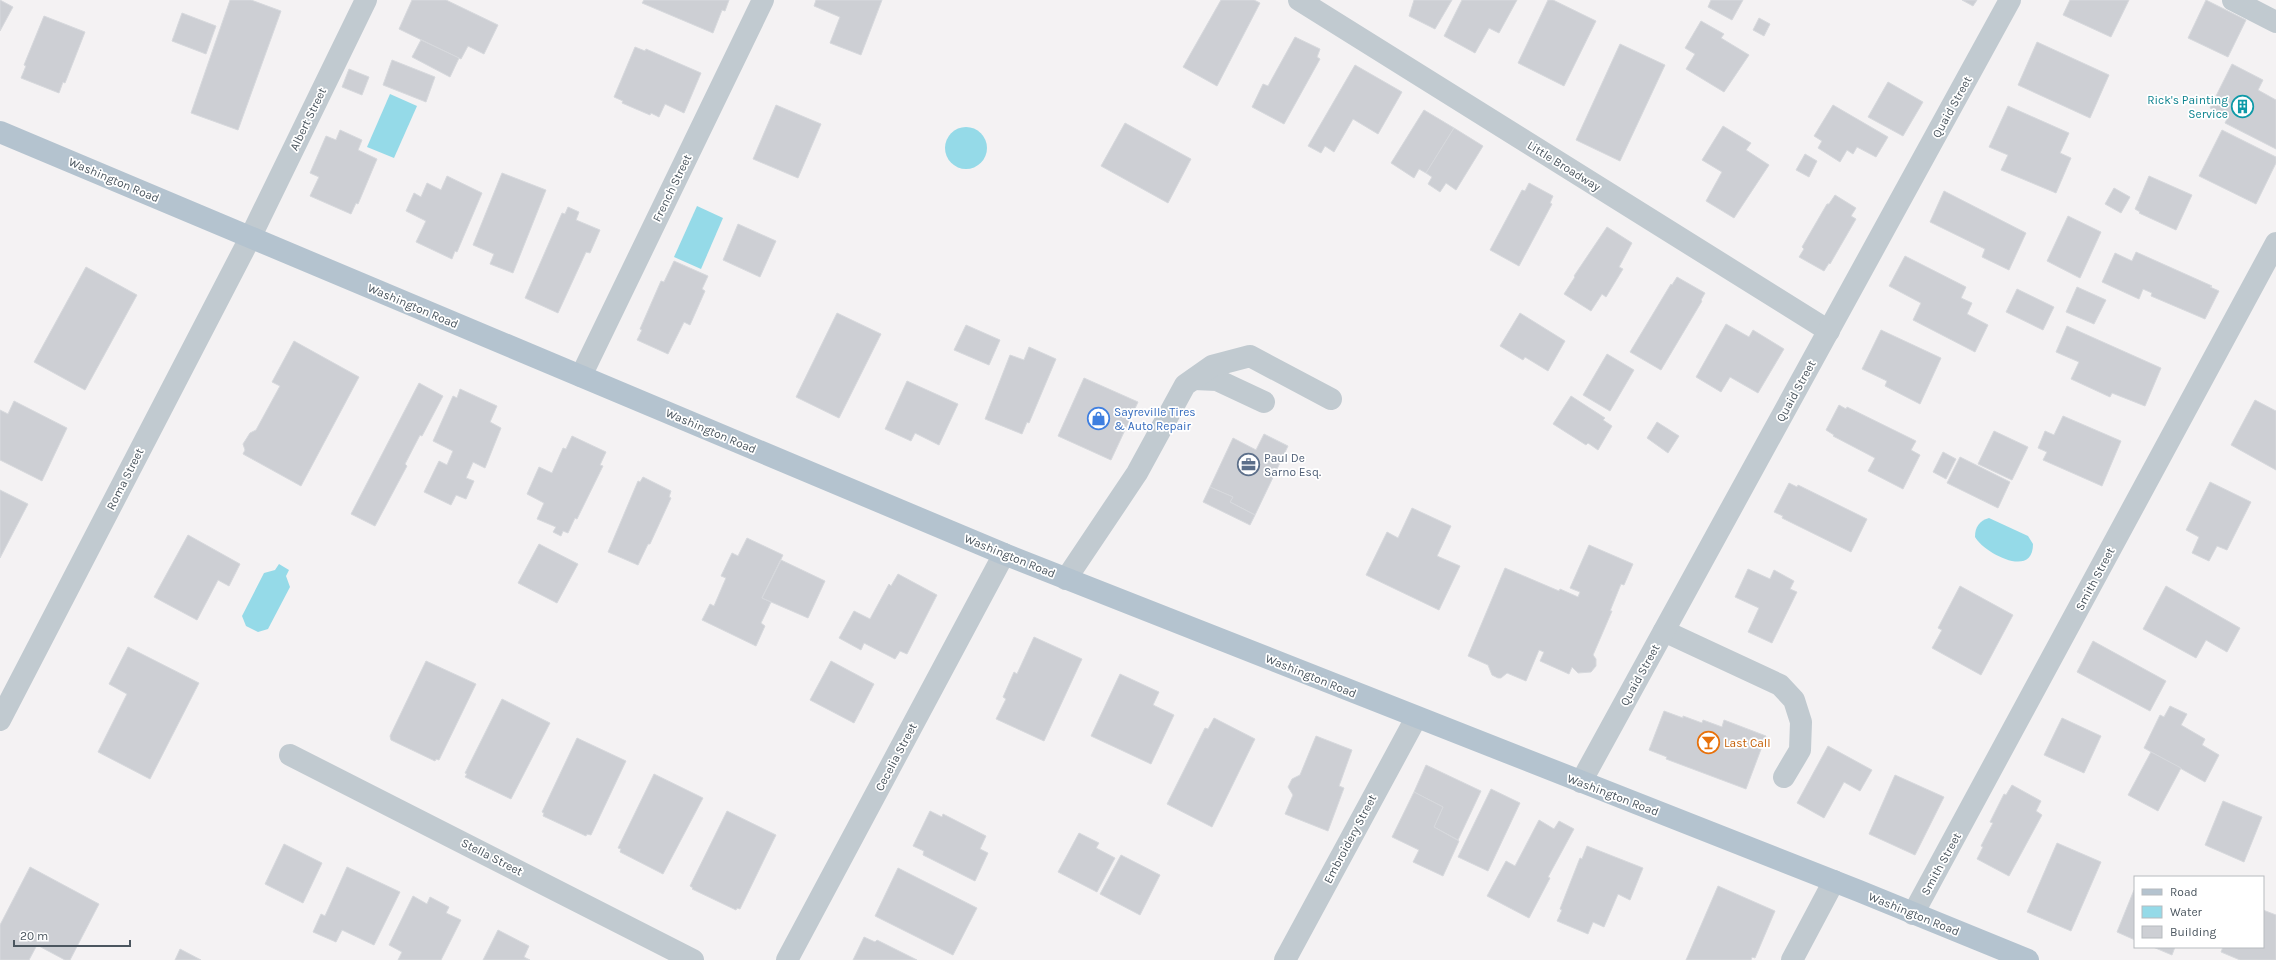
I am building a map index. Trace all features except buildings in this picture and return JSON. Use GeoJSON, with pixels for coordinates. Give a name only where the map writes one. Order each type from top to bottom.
{"type":"FeatureCollection","features":[{"type":"Feature","properties":{"kind":"main road","name":"Washington Road"},"geometry":{"type":"LineString","coordinates":[[0,132],[1004,554],[1416,718],[1834,881],[2028,960]]}},
{"type":"Feature","properties":{"kind":"street","name":"Albert Street"},"geometry":{"type":"LineString","coordinates":[[250,238],[366,0]]}},
{"type":"Feature","properties":{"kind":"street","name":"French Street"},"geometry":{"type":"LineString","coordinates":[[581,376],[762,0]]}},
{"type":"Feature","properties":{"kind":"street","name":"Little Broadway"},"geometry":{"type":"LineString","coordinates":[[1299,0],[1829,332]]}},
{"type":"Feature","properties":{"kind":"street","name":"Quaid Street"},"geometry":{"type":"LineString","coordinates":[[1581,782],[2010,0]]}},
{"type":"Feature","properties":{"kind":"street"},"geometry":{"type":"LineString","coordinates":[[2233,0],[2276,22]]}},
{"type":"Feature","properties":{"kind":"street","name":"Roma Street"},"geometry":{"type":"LineString","coordinates":[[0,720],[250,238]]}},
{"type":"Feature","properties":{"kind":"street","name":"Smith Street"},"geometry":{"type":"LineString","coordinates":[[1913,914],[2276,243]]}},
{"type":"Feature","properties":{"kind":"street"},"geometry":{"type":"LineString","coordinates":[[1066,579],[1137,473],[1185,385],[1212,366],[1250,356],[1331,399]]}},
{"type":"Feature","properties":{"kind":"street"},"geometry":{"type":"LineString","coordinates":[[1194,379],[1216,380],[1264,402]]}},
{"type":"Feature","properties":{"kind":"street","name":"Cecelia Street"},"geometry":{"type":"LineString","coordinates":[[788,960],[1004,554]]}},
{"type":"Feature","properties":{"kind":"street"},"geometry":{"type":"LineString","coordinates":[[1664,631],[1780,685],[1794,700],[1802,722],[1800,750],[1784,777]]}},
{"type":"Feature","properties":{"kind":"street","name":"Embroidery Street"},"geometry":{"type":"LineString","coordinates":[[1284,960],[1416,718]]}},
{"type":"Feature","properties":{"kind":"street","name":"Stella Street"},"geometry":{"type":"LineString","coordinates":[[290,755],[693,960]]}},
{"type":"Feature","properties":{"kind":"street"},"geometry":{"type":"LineString","coordinates":[[1792,960],[1834,881]]}},
{"type":"Feature","properties":{"kind":"water"},"geometry":{"type":"Polygon","coordinates":[[[390,94],[417,106],[394,158],[367,147],[390,94]]]}},
{"type":"Feature","properties":{"kind":"water"},"geometry":{"type":"Polygon","coordinates":[[[962,127],[970,127],[978,130],[984,136],[987,148],[984,160],[978,166],[970,169],[962,169],[954,166],[948,160],[945,152],[945,144],[948,136],[954,130],[962,127]]]}},
{"type":"Feature","properties":{"kind":"water"},"geometry":{"type":"Polygon","coordinates":[[[697,206],[723,218],[701,269],[674,257],[697,206]]]}},
{"type":"Feature","properties":{"kind":"water"},"geometry":{"type":"Polygon","coordinates":[[[1989,518],[2028,536],[2033,544],[2031,555],[2025,560],[2017,562],[2007,560],[1987,549],[1980,543],[1975,537],[1977,527],[1980,523],[1989,518]]]}},
{"type":"Feature","properties":{"kind":"water"},"geometry":{"type":"Polygon","coordinates":[[[279,564],[289,570],[286,576],[290,587],[268,629],[258,632],[246,626],[242,616],[264,573],[275,570],[279,564]]]}},
{"type":"Feature","properties":{"kind":"place","name":"Rick's Painting Service"},"geometry":{"type":"Point","coordinates":[2243,107]}},
{"type":"Feature","properties":{"kind":"place","name":"Sayreville Tires & Auto Repair"},"geometry":{"type":"Point","coordinates":[1098,419]}},
{"type":"Feature","properties":{"kind":"place","name":"Paul De Sarno Esq."},"geometry":{"type":"Point","coordinates":[1249,465]}},
{"type":"Feature","properties":{"kind":"place","name":"Last Call"},"geometry":{"type":"Point","coordinates":[1708,743]}}]}
